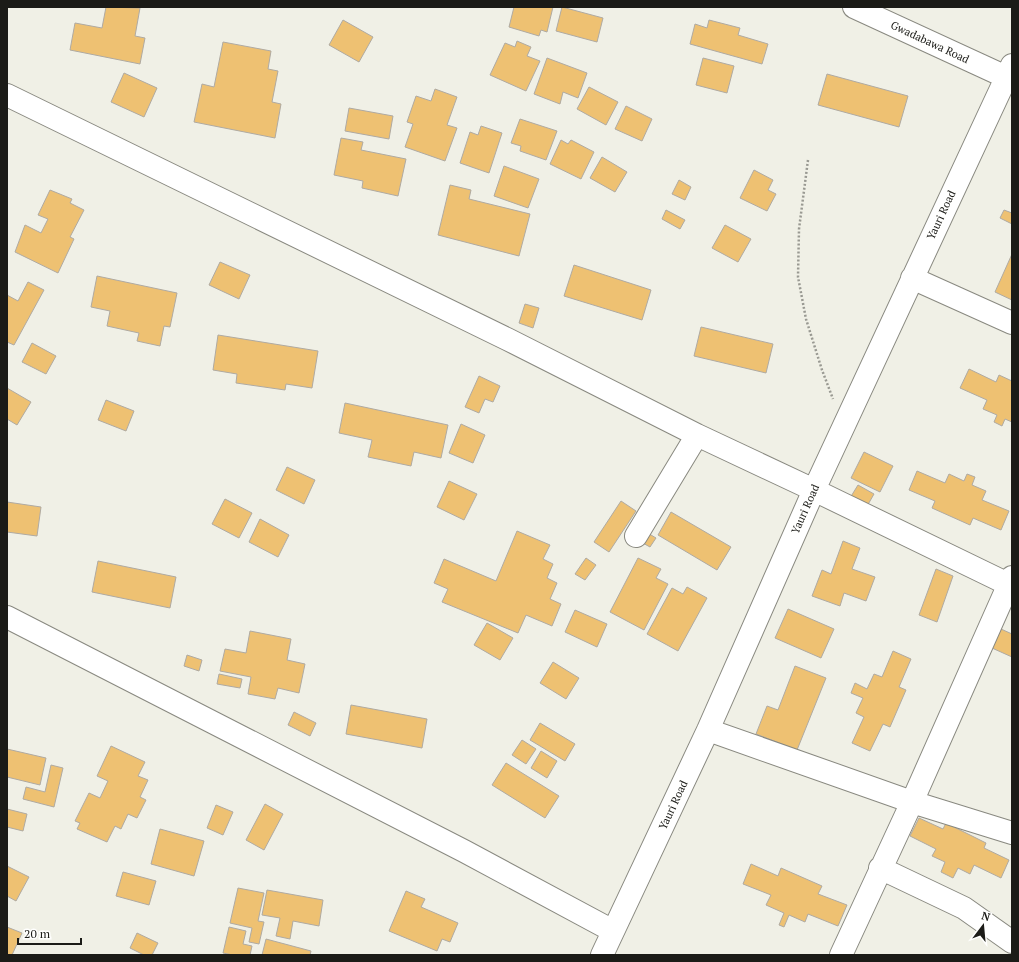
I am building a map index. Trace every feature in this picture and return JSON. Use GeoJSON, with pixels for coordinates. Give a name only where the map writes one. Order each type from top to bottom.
{"type":"FeatureCollection","features":[{"type":"Feature","properties":{"kind":"street","name":"Gwadabawa Road"},"geometry":{"type":"LineString","coordinates":[[854,7],[1009,71]]}},
{"type":"Feature","properties":{"kind":"street","name":"Yauri Road"},"geometry":{"type":"LineString","coordinates":[[602,955],[708,730],[814,490],[1009,71]]}},
{"type":"Feature","properties":{"kind":"street"},"geometry":{"type":"LineString","coordinates":[[7,95],[507,339],[697,435],[1011,583],[912,802],[880,868],[842,955]]}},
{"type":"Feature","properties":{"kind":"street"},"geometry":{"type":"LineString","coordinates":[[912,278],[1012,323]]}},
{"type":"Feature","properties":{"kind":"street"},"geometry":{"type":"LineString","coordinates":[[636,536],[697,435]]}},
{"type":"Feature","properties":{"kind":"street"},"geometry":{"type":"LineString","coordinates":[[7,617],[464,851],[613,931]]}},
{"type":"Feature","properties":{"kind":"street"},"geometry":{"type":"LineString","coordinates":[[708,730],[912,802],[1012,834]]}},
{"type":"Feature","properties":{"kind":"street"},"geometry":{"type":"LineString","coordinates":[[880,868],[964,908],[1012,942]]}},
{"type":"Feature","properties":{"kind":"path"},"geometry":{"type":"LineString","coordinates":[[808,160],[799,229],[798,277],[810,334],[822,370],[844,425]]}},
{"type":"Feature","properties":{"kind":"building"},"geometry":{"type":"Polygon","coordinates":[[[106,7],[140,8],[135,36],[145,38],[140,64],[70,50],[75,23],[102,28],[106,7]]]}},
{"type":"Feature","properties":{"kind":"building"},"geometry":{"type":"Polygon","coordinates":[[[514,7],[553,7],[547,32],[541,30],[539,36],[509,27],[514,7]]]}},
{"type":"Feature","properties":{"kind":"building"},"geometry":{"type":"Polygon","coordinates":[[[562,7],[603,18],[597,42],[556,31],[562,7]]]}},
{"type":"Feature","properties":{"kind":"building"},"geometry":{"type":"Polygon","coordinates":[[[343,20],[373,37],[359,62],[329,45],[343,20]]]}},
{"type":"Feature","properties":{"kind":"building"},"geometry":{"type":"Polygon","coordinates":[[[709,20],[740,28],[738,35],[768,44],[762,64],[690,44],[695,24],[707,28],[709,20]]]}},
{"type":"Feature","properties":{"kind":"building"},"geometry":{"type":"Polygon","coordinates":[[[517,41],[531,47],[527,56],[540,61],[526,91],[490,75],[505,43],[515,47],[517,41]]]}},
{"type":"Feature","properties":{"kind":"building"},"geometry":{"type":"Polygon","coordinates":[[[223,42],[271,51],[268,69],[278,71],[272,102],[281,104],[275,138],[194,122],[202,84],[214,87],[223,42]]]}},
{"type":"Feature","properties":{"kind":"building"},"geometry":{"type":"Polygon","coordinates":[[[547,58],[587,73],[578,98],[563,92],[560,104],[534,94],[547,58]]]}},
{"type":"Feature","properties":{"kind":"building"},"geometry":{"type":"Polygon","coordinates":[[[703,58],[734,66],[727,93],[696,85],[703,58]]]}},
{"type":"Feature","properties":{"kind":"building"},"geometry":{"type":"Polygon","coordinates":[[[124,73],[157,88],[144,117],[111,102],[124,73]]]}},
{"type":"Feature","properties":{"kind":"building"},"geometry":{"type":"Polygon","coordinates":[[[827,74],[908,96],[899,127],[818,105],[827,74]]]}},
{"type":"Feature","properties":{"kind":"building"},"geometry":{"type":"Polygon","coordinates":[[[589,87],[618,102],[606,125],[577,109],[589,87]]]}},
{"type":"Feature","properties":{"kind":"building"},"geometry":{"type":"Polygon","coordinates":[[[435,89],[457,97],[447,125],[457,128],[445,161],[405,147],[413,124],[407,122],[416,96],[431,101],[435,89]]]}},
{"type":"Feature","properties":{"kind":"building"},"geometry":{"type":"Polygon","coordinates":[[[626,106],[652,119],[642,141],[615,129],[626,106]]]}},
{"type":"Feature","properties":{"kind":"building"},"geometry":{"type":"Polygon","coordinates":[[[349,108],[393,116],[389,139],[345,131],[349,108]]]}},
{"type":"Feature","properties":{"kind":"building"},"geometry":{"type":"Polygon","coordinates":[[[520,119],[557,131],[546,160],[520,151],[521,146],[511,143],[520,119]]]}},
{"type":"Feature","properties":{"kind":"building"},"geometry":{"type":"Polygon","coordinates":[[[481,126],[502,133],[489,173],[460,163],[470,132],[478,135],[481,126]]]}},
{"type":"Feature","properties":{"kind":"building"},"geometry":{"type":"Polygon","coordinates":[[[341,138],[363,142],[361,150],[406,159],[398,196],[362,188],[363,181],[334,175],[341,138]]]}},
{"type":"Feature","properties":{"kind":"building"},"geometry":{"type":"Polygon","coordinates":[[[561,140],[568,144],[571,140],[594,152],[581,179],[550,164],[561,140]]]}},
{"type":"Feature","properties":{"kind":"building"},"geometry":{"type":"Polygon","coordinates":[[[602,157],[627,172],[615,192],[590,178],[602,157]]]}},
{"type":"Feature","properties":{"kind":"building"},"geometry":{"type":"Polygon","coordinates":[[[504,166],[539,179],[528,208],[494,196],[504,166]]]}},
{"type":"Feature","properties":{"kind":"building"},"geometry":{"type":"Polygon","coordinates":[[[754,170],[773,180],[768,190],[776,194],[767,211],[740,198],[754,170]]]}},
{"type":"Feature","properties":{"kind":"building"},"geometry":{"type":"Polygon","coordinates":[[[679,180],[691,187],[685,200],[672,194],[679,180]]]}},
{"type":"Feature","properties":{"kind":"building"},"geometry":{"type":"Polygon","coordinates":[[[450,185],[471,190],[469,199],[530,214],[519,256],[438,235],[450,185]]]}},
{"type":"Feature","properties":{"kind":"building"},"geometry":{"type":"Polygon","coordinates":[[[50,190],[72,199],[70,203],[84,210],[70,237],[74,239],[58,273],[15,252],[25,225],[41,233],[48,219],[38,215],[50,190]]]}},
{"type":"Feature","properties":{"kind":"building"},"geometry":{"type":"Polygon","coordinates":[[[666,210],[685,220],[680,229],[662,219],[666,210]]]}},
{"type":"Feature","properties":{"kind":"building"},"geometry":{"type":"Polygon","coordinates":[[[1004,210],[1012,213],[1012,224],[1000,218],[1004,210]]]}},
{"type":"Feature","properties":{"kind":"building"},"geometry":{"type":"Polygon","coordinates":[[[725,225],[751,239],[738,262],[712,248],[725,225]]]}},
{"type":"Feature","properties":{"kind":"building"},"geometry":{"type":"Polygon","coordinates":[[[1012,254],[1012,300],[995,292],[1012,254]]]}},
{"type":"Feature","properties":{"kind":"building"},"geometry":{"type":"Polygon","coordinates":[[[220,262],[250,275],[239,299],[209,285],[220,262]]]}},
{"type":"Feature","properties":{"kind":"building"},"geometry":{"type":"Polygon","coordinates":[[[574,265],[651,290],[642,320],[564,296],[574,265]]]}},
{"type":"Feature","properties":{"kind":"building"},"geometry":{"type":"Polygon","coordinates":[[[97,276],[177,293],[170,327],[164,326],[160,346],[137,341],[139,333],[107,326],[110,311],[91,307],[97,276]]]}},
{"type":"Feature","properties":{"kind":"building"},"geometry":{"type":"Polygon","coordinates":[[[28,282],[44,290],[14,345],[7,342],[7,295],[18,301],[28,282]]]}},
{"type":"Feature","properties":{"kind":"building"},"geometry":{"type":"Polygon","coordinates":[[[525,304],[539,308],[533,328],[519,323],[525,304]]]}},
{"type":"Feature","properties":{"kind":"building"},"geometry":{"type":"Polygon","coordinates":[[[701,327],[773,344],[766,373],[694,356],[701,327]]]}},
{"type":"Feature","properties":{"kind":"building"},"geometry":{"type":"Polygon","coordinates":[[[218,335],[318,351],[312,388],[286,384],[285,390],[236,383],[237,374],[213,370],[218,335]]]}},
{"type":"Feature","properties":{"kind":"building"},"geometry":{"type":"Polygon","coordinates":[[[32,343],[56,356],[46,374],[22,362],[32,343]]]}},
{"type":"Feature","properties":{"kind":"building"},"geometry":{"type":"Polygon","coordinates":[[[969,369],[996,382],[999,375],[1012,381],[1012,422],[1005,419],[1002,426],[994,422],[997,415],[983,409],[987,400],[960,388],[969,369]]]}},
{"type":"Feature","properties":{"kind":"building"},"geometry":{"type":"Polygon","coordinates":[[[479,376],[500,386],[493,402],[485,399],[479,413],[465,407],[479,376]]]}},
{"type":"Feature","properties":{"kind":"building"},"geometry":{"type":"Polygon","coordinates":[[[7,388],[31,402],[17,425],[7,419],[7,388]]]}},
{"type":"Feature","properties":{"kind":"building"},"geometry":{"type":"Polygon","coordinates":[[[106,400],[134,411],[126,431],[98,420],[106,400]]]}},
{"type":"Feature","properties":{"kind":"building"},"geometry":{"type":"Polygon","coordinates":[[[345,403],[448,425],[441,458],[414,452],[411,466],[368,457],[372,440],[339,433],[345,403]]]}},
{"type":"Feature","properties":{"kind":"building"},"geometry":{"type":"Polygon","coordinates":[[[461,424],[485,435],[473,463],[449,453],[461,424]]]}},
{"type":"Feature","properties":{"kind":"building"},"geometry":{"type":"Polygon","coordinates":[[[864,452],[893,466],[880,492],[851,478],[864,452]]]}},
{"type":"Feature","properties":{"kind":"building"},"geometry":{"type":"Polygon","coordinates":[[[287,467],[315,480],[304,504],[276,490],[287,467]]]}},
{"type":"Feature","properties":{"kind":"building"},"geometry":{"type":"Polygon","coordinates":[[[917,471],[945,483],[949,474],[964,481],[967,474],[975,477],[972,485],[986,491],[982,500],[1009,511],[1001,530],[973,518],[970,525],[932,508],[935,501],[909,490],[917,471]]]}},
{"type":"Feature","properties":{"kind":"building"},"geometry":{"type":"Polygon","coordinates":[[[449,481],[477,494],[464,520],[437,507],[449,481]]]}},
{"type":"Feature","properties":{"kind":"building"},"geometry":{"type":"Polygon","coordinates":[[[858,485],[874,494],[866,508],[850,498],[858,485]]]}},
{"type":"Feature","properties":{"kind":"building"},"geometry":{"type":"Polygon","coordinates":[[[225,499],[252,513],[239,538],[212,524],[225,499]]]}},
{"type":"Feature","properties":{"kind":"building"},"geometry":{"type":"Polygon","coordinates":[[[621,501],[636,511],[609,552],[594,542],[621,501]]]}},
{"type":"Feature","properties":{"kind":"building"},"geometry":{"type":"Polygon","coordinates":[[[7,502],[41,507],[37,536],[7,532],[7,502]]]}},
{"type":"Feature","properties":{"kind":"building"},"geometry":{"type":"Polygon","coordinates":[[[671,512],[731,547],[717,570],[658,535],[671,512]]]}},
{"type":"Feature","properties":{"kind":"building"},"geometry":{"type":"Polygon","coordinates":[[[260,519],[289,535],[278,557],[249,542],[260,519]]]}},
{"type":"Feature","properties":{"kind":"building"},"geometry":{"type":"Polygon","coordinates":[[[517,531],[550,545],[543,559],[553,564],[547,578],[557,583],[550,599],[561,604],[552,626],[526,615],[518,633],[442,602],[448,589],[434,583],[444,559],[496,581],[517,531]]]}},
{"type":"Feature","properties":{"kind":"building"},"geometry":{"type":"Polygon","coordinates":[[[646,532],[656,538],[650,547],[641,542],[646,532]]]}},
{"type":"Feature","properties":{"kind":"building"},"geometry":{"type":"Polygon","coordinates":[[[843,541],[860,548],[852,569],[875,577],[866,601],[844,593],[840,606],[812,596],[822,570],[831,574],[843,541]]]}},
{"type":"Feature","properties":{"kind":"building"},"geometry":{"type":"Polygon","coordinates":[[[586,558],[596,565],[585,580],[575,574],[586,558]]]}},
{"type":"Feature","properties":{"kind":"building"},"geometry":{"type":"Polygon","coordinates":[[[638,558],[661,569],[656,578],[668,584],[644,630],[610,612],[638,558]]]}},
{"type":"Feature","properties":{"kind":"building"},"geometry":{"type":"Polygon","coordinates":[[[98,561],[176,577],[170,608],[92,592],[98,561]]]}},
{"type":"Feature","properties":{"kind":"building"},"geometry":{"type":"Polygon","coordinates":[[[936,569],[953,576],[937,622],[919,615],[936,569]]]}},
{"type":"Feature","properties":{"kind":"building"},"geometry":{"type":"Polygon","coordinates":[[[687,587],[707,598],[678,651],[647,634],[672,588],[683,594],[687,587]]]}},
{"type":"Feature","properties":{"kind":"building"},"geometry":{"type":"Polygon","coordinates":[[[788,609],[834,629],[821,658],[775,638],[788,609]]]}},
{"type":"Feature","properties":{"kind":"building"},"geometry":{"type":"Polygon","coordinates":[[[575,610],[607,624],[597,647],[565,632],[575,610]]]}},
{"type":"Feature","properties":{"kind":"building"},"geometry":{"type":"Polygon","coordinates":[[[487,623],[513,638],[500,660],[474,645],[487,623]]]}},
{"type":"Feature","properties":{"kind":"building"},"geometry":{"type":"Polygon","coordinates":[[[1001,629],[1012,634],[1012,657],[992,648],[1001,629]]]}},
{"type":"Feature","properties":{"kind":"building"},"geometry":{"type":"Polygon","coordinates":[[[250,631],[291,639],[287,660],[305,664],[299,693],[278,688],[275,699],[248,694],[251,677],[220,671],[225,649],[246,653],[250,631]]]}},
{"type":"Feature","properties":{"kind":"building"},"geometry":{"type":"Polygon","coordinates":[[[893,651],[911,659],[899,687],[906,690],[890,727],[883,724],[870,751],[852,743],[864,717],[856,713],[863,698],[851,693],[855,683],[867,689],[874,674],[882,677],[893,651]]]}},
{"type":"Feature","properties":{"kind":"building"},"geometry":{"type":"Polygon","coordinates":[[[187,655],[202,660],[199,671],[184,666],[187,655]]]}},
{"type":"Feature","properties":{"kind":"building"},"geometry":{"type":"Polygon","coordinates":[[[553,662],[579,678],[566,699],[540,683],[553,662]]]}},
{"type":"Feature","properties":{"kind":"building"},"geometry":{"type":"Polygon","coordinates":[[[795,666],[826,678],[797,750],[756,734],[767,706],[778,710],[795,666]]]}},
{"type":"Feature","properties":{"kind":"building"},"geometry":{"type":"Polygon","coordinates":[[[219,674],[242,679],[240,688],[217,684],[219,674]]]}},
{"type":"Feature","properties":{"kind":"building"},"geometry":{"type":"Polygon","coordinates":[[[351,705],[427,719],[422,748],[346,734],[351,705]]]}},
{"type":"Feature","properties":{"kind":"building"},"geometry":{"type":"Polygon","coordinates":[[[294,712],[316,723],[310,736],[288,725],[294,712]]]}},
{"type":"Feature","properties":{"kind":"building"},"geometry":{"type":"Polygon","coordinates":[[[540,723],[575,744],[565,761],[530,740],[540,723]]]}},
{"type":"Feature","properties":{"kind":"building"},"geometry":{"type":"Polygon","coordinates":[[[522,740],[536,749],[526,764],[512,755],[522,740]]]}},
{"type":"Feature","properties":{"kind":"building"},"geometry":{"type":"Polygon","coordinates":[[[111,746],[145,762],[138,776],[148,780],[140,797],[146,800],[137,818],[128,814],[121,829],[115,826],[107,842],[77,829],[80,823],[75,821],[89,793],[100,798],[108,781],[97,776],[111,746]]]}},
{"type":"Feature","properties":{"kind":"building"},"geometry":{"type":"Polygon","coordinates":[[[7,749],[46,758],[40,785],[7,777],[7,749]]]}},
{"type":"Feature","properties":{"kind":"building"},"geometry":{"type":"Polygon","coordinates":[[[541,751],[557,761],[547,778],[531,768],[541,751]]]}},
{"type":"Feature","properties":{"kind":"building"},"geometry":{"type":"Polygon","coordinates":[[[506,763],[559,796],[545,818],[492,785],[506,763]]]}},
{"type":"Feature","properties":{"kind":"building"},"geometry":{"type":"Polygon","coordinates":[[[51,765],[63,768],[54,807],[23,799],[26,787],[45,792],[51,765]]]}},
{"type":"Feature","properties":{"kind":"building"},"geometry":{"type":"Polygon","coordinates":[[[265,804],[283,814],[264,850],[246,840],[265,804]]]}},
{"type":"Feature","properties":{"kind":"building"},"geometry":{"type":"Polygon","coordinates":[[[216,805],[233,812],[223,835],[207,828],[216,805]]]}},
{"type":"Feature","properties":{"kind":"building"},"geometry":{"type":"Polygon","coordinates":[[[7,809],[27,814],[23,831],[7,827],[7,809]]]}},
{"type":"Feature","properties":{"kind":"building"},"geometry":{"type":"Polygon","coordinates":[[[919,818],[943,829],[946,823],[986,843],[984,848],[1009,860],[1001,878],[974,865],[970,874],[958,868],[953,878],[941,872],[945,862],[932,856],[936,849],[910,836],[919,818]]]}},
{"type":"Feature","properties":{"kind":"building"},"geometry":{"type":"Polygon","coordinates":[[[160,829],[204,841],[194,876],[151,864],[160,829]]]}},
{"type":"Feature","properties":{"kind":"building"},"geometry":{"type":"Polygon","coordinates":[[[751,864],[778,876],[781,868],[822,886],[818,894],[847,905],[838,926],[808,914],[805,922],[789,915],[784,927],[779,925],[784,913],[766,905],[771,895],[743,884],[751,864]]]}},
{"type":"Feature","properties":{"kind":"building"},"geometry":{"type":"Polygon","coordinates":[[[7,866],[29,877],[16,901],[7,896],[7,866]]]}},
{"type":"Feature","properties":{"kind":"building"},"geometry":{"type":"Polygon","coordinates":[[[123,872],[156,881],[149,905],[116,896],[123,872]]]}},
{"type":"Feature","properties":{"kind":"building"},"geometry":{"type":"Polygon","coordinates":[[[238,888],[264,893],[258,921],[264,922],[259,944],[249,942],[252,928],[230,923],[238,888]]]}},
{"type":"Feature","properties":{"kind":"building"},"geometry":{"type":"Polygon","coordinates":[[[267,890],[323,900],[319,926],[293,921],[290,939],[276,936],[280,918],[262,915],[267,890]]]}},
{"type":"Feature","properties":{"kind":"building"},"geometry":{"type":"Polygon","coordinates":[[[406,891],[425,899],[421,907],[458,923],[450,942],[442,939],[437,951],[389,931],[406,891]]]}},
{"type":"Feature","properties":{"kind":"building"},"geometry":{"type":"Polygon","coordinates":[[[7,927],[22,933],[12,955],[7,955],[7,927]]]}},
{"type":"Feature","properties":{"kind":"building"},"geometry":{"type":"Polygon","coordinates":[[[229,927],[246,931],[243,944],[252,946],[250,955],[233,955],[223,953],[229,927]]]}},
{"type":"Feature","properties":{"kind":"building"},"geometry":{"type":"Polygon","coordinates":[[[137,933],[158,943],[152,955],[144,955],[130,948],[137,933]]]}},
{"type":"Feature","properties":{"kind":"building"},"geometry":{"type":"Polygon","coordinates":[[[266,939],[311,951],[310,955],[262,955],[266,939]]]}}]}
